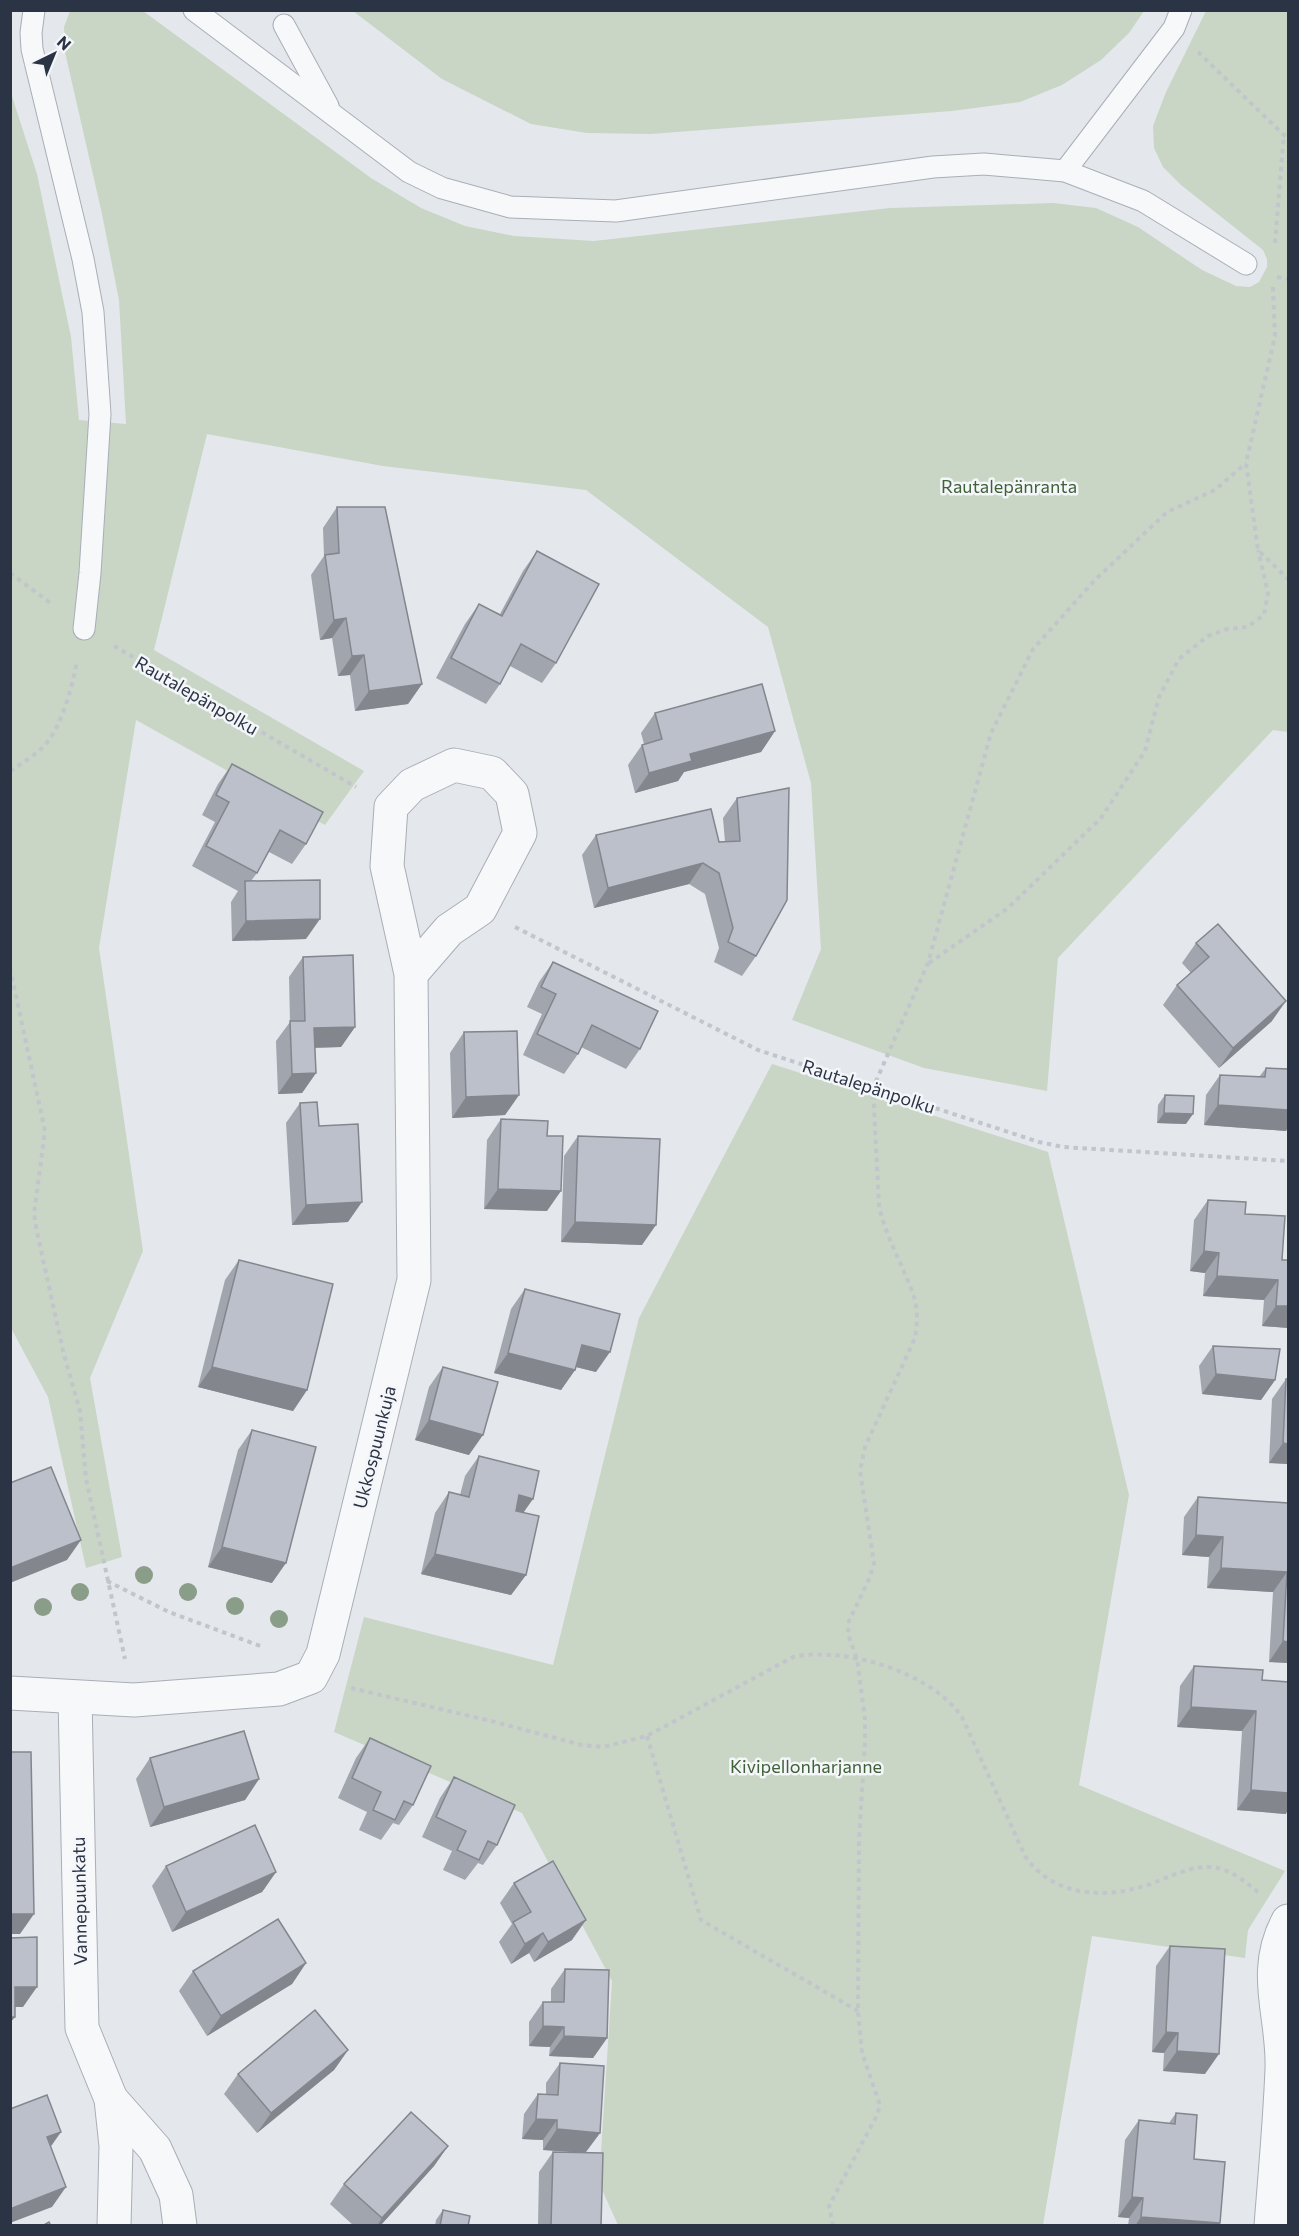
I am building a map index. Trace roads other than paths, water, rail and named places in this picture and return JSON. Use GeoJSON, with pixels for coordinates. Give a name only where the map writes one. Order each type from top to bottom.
{"type":"FeatureCollection","features":[{"type":"Feature","properties":{"kind":"street","name":"Ukkospuunkuja"},"geometry":{"type":"LineString","coordinates":[[75,1698],[134,1700],[279,1689],[310,1677],[323,1654],[414,1280],[411,974],[387,866],[391,807],[412,785],[453,765],[492,773],[512,794],[520,833],[480,909],[449,930],[411,974]]}},
{"type":"Feature","properties":{"kind":"street"},"geometry":{"type":"LineString","coordinates":[[10,1693],[75,1698]]}},
{"type":"Feature","properties":{"kind":"street","name":"Vannepuunkatu"},"geometry":{"type":"LineString","coordinates":[[75,1698],[82,2028],[111,2099],[116,2145],[114,2226]]}},
{"type":"Feature","properties":{"kind":"street"},"geometry":{"type":"LineString","coordinates":[[1271,2226],[1285,2060],[1274,1978],[1279,1939],[1288,1921]]}},
{"type":"Feature","properties":{"kind":"street","name":"Vannepuunkatu"},"geometry":{"type":"LineString","coordinates":[[111,2099],[155,2149],[176,2195],[180,2226]]}},
{"type":"Feature","properties":{"kind":"lane"},"geometry":{"type":"LineString","coordinates":[[34,10],[31,33],[32,49],[83,259],[93,312],[100,414],[90,573],[84,629]]}},
{"type":"Feature","properties":{"kind":"lane"},"geometry":{"type":"LineString","coordinates":[[194,10],[409,172],[442,188],[510,207],[616,211],[933,166],[984,164],[1065,171],[1143,201],[1246,264]]}},
{"type":"Feature","properties":{"kind":"lane"},"geometry":{"type":"LineString","coordinates":[[1065,171],[1178,19]]}},
{"type":"Feature","properties":{"kind":"lane"},"geometry":{"type":"LineString","coordinates":[[284,25],[332,114]]}},
{"type":"Feature","properties":{"kind":"park label","name":"Rautalepänranta"},"geometry":{"type":"Point","coordinates":[1009,486]}},
{"type":"Feature","properties":{"kind":"park label","name":"Kivipellonharjanne"},"geometry":{"type":"Point","coordinates":[806,1766]}}]}
